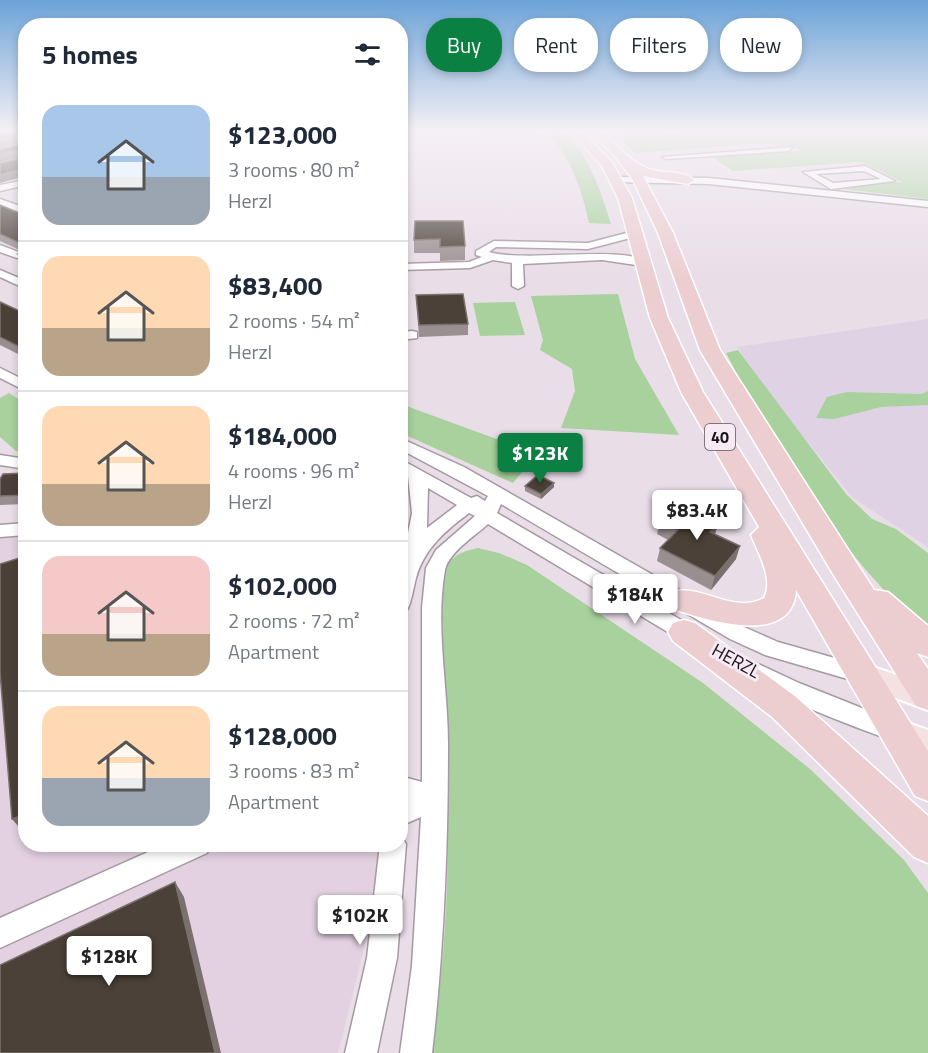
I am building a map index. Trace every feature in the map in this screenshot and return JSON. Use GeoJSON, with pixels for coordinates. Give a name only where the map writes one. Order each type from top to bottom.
{"type":"FeatureCollection","features":[{"type":"Feature","properties":{"kind":"highway","name":"40"},"geometry":{"type":"LineString","coordinates":[[625,181],[634,234],[659,318],[671,350],[692,392],[865,675],[912,737],[928,784]]}},
{"type":"Feature","properties":{"kind":"highway","name":"40"},"geometry":{"type":"LineString","coordinates":[[637,181],[646,187],[710,350],[843,567],[928,697]]}},
{"type":"Feature","properties":{"kind":"highway"},"geometry":{"type":"LineString","coordinates":[[646,187],[667,181]]}},
{"type":"Feature","properties":{"kind":"highway"},"geometry":{"type":"LineString","coordinates":[[683,616],[713,612],[750,616],[766,611],[776,603],[780,592],[780,575],[742,472]]}},
{"type":"Feature","properties":{"kind":"highway"},"geometry":{"type":"LineString","coordinates":[[843,567],[897,620],[928,644]]}},
{"type":"Feature","properties":{"kind":"highway"},"geometry":{"type":"LineString","coordinates":[[683,616],[784,707],[928,843]]}},
{"type":"Feature","properties":{"kind":"main road","name":"HERZL"},"geometry":{"type":"LineString","coordinates":[[865,675],[928,697]]}},
{"type":"Feature","properties":{"kind":"street"},"geometry":{"type":"LineString","coordinates":[[637,181],[646,187]]}},
{"type":"Feature","properties":{"kind":"street"},"geometry":{"type":"LineString","coordinates":[[711,181],[928,204]]}},
{"type":"Feature","properties":{"kind":"street"},"geometry":{"type":"LineString","coordinates":[[793,181],[798,184],[831,186],[890,181]]}},
{"type":"Feature","properties":{"kind":"street"},"geometry":{"type":"LineString","coordinates":[[823,181],[831,186]]}},
{"type":"Feature","properties":{"kind":"street"},"geometry":{"type":"LineString","coordinates":[[0,188],[18,184]]}},
{"type":"Feature","properties":{"kind":"street"},"geometry":{"type":"LineString","coordinates":[[3,205],[18,210]]}},
{"type":"Feature","properties":{"kind":"street"},"geometry":{"type":"LineString","coordinates":[[634,234],[588,246],[494,244],[480,253],[517,261],[622,256],[643,263]]}},
{"type":"Feature","properties":{"kind":"street"},"geometry":{"type":"LineString","coordinates":[[565,246],[587,251],[594,256]]}},
{"type":"Feature","properties":{"kind":"street"},"geometry":{"type":"LineString","coordinates":[[0,248],[17,255]]}},
{"type":"Feature","properties":{"kind":"street"},"geometry":{"type":"LineString","coordinates":[[408,267],[470,265],[491,257]]}},
{"type":"Feature","properties":{"kind":"street"},"geometry":{"type":"LineString","coordinates":[[517,261],[518,286]]}},
{"type":"Feature","properties":{"kind":"street"},"geometry":{"type":"LineString","coordinates":[[0,262],[18,270]]}},
{"type":"Feature","properties":{"kind":"street"},"geometry":{"type":"LineString","coordinates":[[0,273],[18,282]]}},
{"type":"Feature","properties":{"kind":"street"},"geometry":{"type":"LineString","coordinates":[[0,372],[18,383]]}},
{"type":"Feature","properties":{"kind":"street"},"geometry":{"type":"LineString","coordinates":[[0,390],[18,386]]}},
{"type":"Feature","properties":{"kind":"street","name":"HERZL"},"geometry":{"type":"LineString","coordinates":[[408,447],[458,471],[484,505],[513,530],[683,616],[737,633],[773,649],[865,675]]}},
{"type":"Feature","properties":{"kind":"street"},"geometry":{"type":"LineString","coordinates":[[0,460],[18,463]]}},
{"type":"Feature","properties":{"kind":"street"},"geometry":{"type":"LineString","coordinates":[[408,468],[422,490],[422,512],[408,569]]}},
{"type":"Feature","properties":{"kind":"street","name":"HERZL"},"geometry":{"type":"LineString","coordinates":[[408,468],[484,505],[683,616],[791,690],[912,737]]}},
{"type":"Feature","properties":{"kind":"street"},"geometry":{"type":"LineString","coordinates":[[416,1053],[427,966],[436,797],[432,608],[436,568],[442,555],[484,505]]}},
{"type":"Feature","properties":{"kind":"street"},"geometry":{"type":"LineString","coordinates":[[411,562],[430,534],[484,505]]}},
{"type":"Feature","properties":{"kind":"street"},"geometry":{"type":"LineString","coordinates":[[0,531],[18,530]]}},
{"type":"Feature","properties":{"kind":"street"},"geometry":{"type":"LineString","coordinates":[[442,555],[488,532],[513,530]]}},
{"type":"Feature","properties":{"kind":"street"},"geometry":{"type":"LineString","coordinates":[[408,790],[436,797]]}},
{"type":"Feature","properties":{"kind":"street"},"geometry":{"type":"LineString","coordinates":[[408,810],[436,797]]}},
{"type":"Feature","properties":{"kind":"street"},"geometry":{"type":"LineString","coordinates":[[0,933],[35,920],[181,852]]}},
{"type":"Feature","properties":{"kind":"street"},"geometry":{"type":"LineString","coordinates":[[361,1053],[382,958],[392,852]]}},
{"type":"Feature","properties":{"kind":"shaded area"},"geometry":{"type":"Polygon","coordinates":[[[928,319],[928,547],[853,498],[776,403],[737,347],[928,319]]]}},
{"type":"Feature","properties":{"kind":"shaded area"},"geometry":{"type":"Polygon","coordinates":[[[18,522],[18,852],[378,852],[369,928],[338,1053],[0,1053],[0,523],[18,522]]]}},
{"type":"Feature","properties":{"kind":"green space"},"geometry":{"type":"Polygon","coordinates":[[[577,181],[595,181],[611,224],[589,223],[577,181]]]}},
{"type":"Feature","properties":{"kind":"green space"},"geometry":{"type":"Polygon","coordinates":[[[900,181],[928,181],[928,199],[835,188],[902,182],[900,181]]]}},
{"type":"Feature","properties":{"kind":"green space"},"geometry":{"type":"Polygon","coordinates":[[[618,294],[635,359],[679,435],[561,428],[575,391],[572,369],[540,350],[543,340],[531,296],[618,294]]]}},
{"type":"Feature","properties":{"kind":"green space"},"geometry":{"type":"Polygon","coordinates":[[[515,302],[525,335],[480,336],[473,303],[515,302]]]}},
{"type":"Feature","properties":{"kind":"green space"},"geometry":{"type":"Polygon","coordinates":[[[738,350],[846,494],[872,519],[896,529],[928,553],[928,632],[896,603],[867,571],[814,502],[767,428],[726,353],[738,350]]]}},
{"type":"Feature","properties":{"kind":"green space"},"geometry":{"type":"Polygon","coordinates":[[[928,391],[928,405],[881,407],[834,419],[816,418],[827,397],[847,392],[922,394],[928,391]]]}},
{"type":"Feature","properties":{"kind":"green space"},"geometry":{"type":"Polygon","coordinates":[[[9,393],[18,399],[18,451],[0,437],[0,398],[9,393]]]}},
{"type":"Feature","properties":{"kind":"green space"},"geometry":{"type":"Polygon","coordinates":[[[408,407],[537,454],[513,483],[408,436],[408,407]]]}},
{"type":"Feature","properties":{"kind":"green space"},"geometry":{"type":"Polygon","coordinates":[[[478,548],[499,553],[527,565],[703,683],[810,769],[904,860],[928,893],[928,1053],[429,1053],[444,944],[447,869],[441,591],[447,567],[453,558],[478,548]]]}},
{"type":"Feature","properties":{"kind":"building"},"geometry":{"type":"Polygon","coordinates":[[[0,205],[18,213],[18,242],[0,234],[0,205]]]}},
{"type":"Feature","properties":{"kind":"building"},"geometry":{"type":"Polygon","coordinates":[[[415,221],[463,221],[465,246],[440,247],[440,239],[414,240],[415,221]]]}},
{"type":"Feature","properties":{"kind":"building"},"geometry":{"type":"Polygon","coordinates":[[[463,294],[468,324],[419,325],[416,295],[463,294]]]}},
{"type":"Feature","properties":{"kind":"building"},"geometry":{"type":"Polygon","coordinates":[[[0,302],[18,310],[18,346],[0,337],[0,302]]]}},
{"type":"Feature","properties":{"kind":"building"},"geometry":{"type":"Polygon","coordinates":[[[18,473],[18,495],[0,496],[0,479],[3,474],[18,473]]]}},
{"type":"Feature","properties":{"kind":"building"},"geometry":{"type":"Polygon","coordinates":[[[538,475],[554,483],[541,494],[525,486],[538,475]]]}},
{"type":"Feature","properties":{"kind":"building"},"geometry":{"type":"Polygon","coordinates":[[[676,505],[718,524],[710,532],[740,546],[715,576],[660,548],[678,530],[660,521],[676,505]]]}},
{"type":"Feature","properties":{"kind":"building"},"geometry":{"type":"Polygon","coordinates":[[[18,558],[18,817],[12,819],[0,672],[0,564],[18,558]]]}},
{"type":"Feature","properties":{"kind":"building"},"geometry":{"type":"Polygon","coordinates":[[[175,882],[215,1053],[0,1053],[0,965],[175,882]]]}}]}
